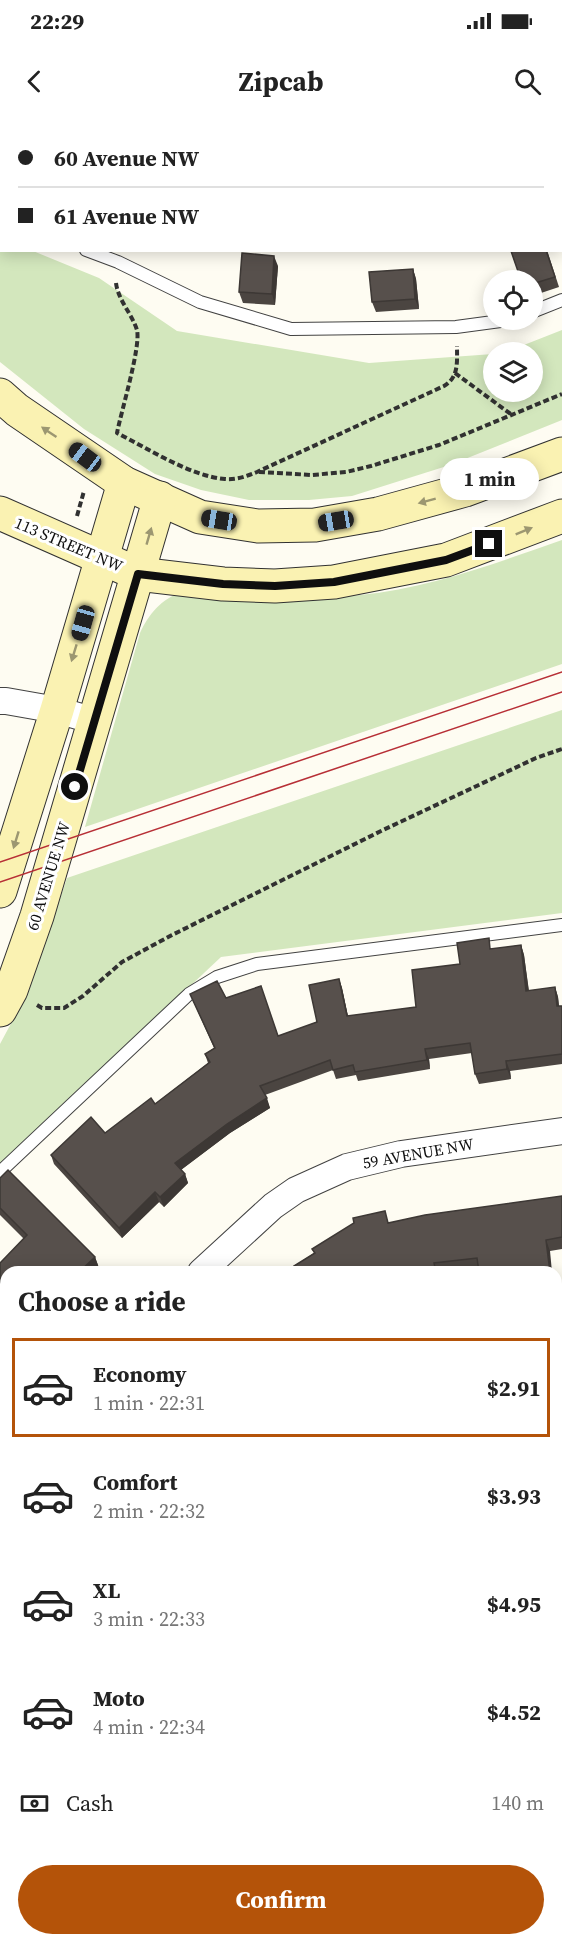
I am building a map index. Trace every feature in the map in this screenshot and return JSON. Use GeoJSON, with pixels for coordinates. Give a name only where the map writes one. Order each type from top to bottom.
{"type":"FeatureCollection","features":[{"type":"Feature","properties":{"kind":"main road"},"geometry":{"type":"LineString","coordinates":[[0,395],[17,410],[124,483],[200,517],[258,526],[315,525],[378,514],[465,490],[562,454]]}},
{"type":"Feature","properties":{"kind":"main road"},"geometry":{"type":"LineString","coordinates":[[0,891],[57,710],[124,483]]}},
{"type":"Feature","properties":{"kind":"main road","name":"60 AVENUE NW"},"geometry":{"type":"LineString","coordinates":[[0,1010],[11,990],[37,916],[160,498]]}},
{"type":"Feature","properties":{"kind":"main road","name":"113 STREET NW"},"geometry":{"type":"LineString","coordinates":[[0,513],[138,574],[223,584],[275,586],[334,582],[446,560],[562,516]]}},
{"type":"Feature","properties":{"kind":"street"},"geometry":{"type":"LineString","coordinates":[[0,701],[6,700],[57,710],[94,722]]}},
{"type":"Feature","properties":{"kind":"street","name":"59 AVENUE NW"},"geometry":{"type":"LineString","coordinates":[[208,1266],[273,1206],[296,1190],[347,1167],[400,1154],[562,1131]]}},
{"type":"Feature","properties":{"kind":"lane"},"geometry":{"type":"LineString","coordinates":[[107,254],[118,262],[200,302],[291,329],[456,327],[483,323]]}},
{"type":"Feature","properties":{"kind":"lane"},"geometry":{"type":"LineString","coordinates":[[543,308],[562,300]]}},
{"type":"Feature","properties":{"kind":"lane"},"geometry":{"type":"LineString","coordinates":[[0,1172],[189,994],[218,977],[257,964],[562,925]]}},
{"type":"Feature","properties":{"kind":"path"},"geometry":{"type":"LineString","coordinates":[[118,262],[115,276],[117,290],[135,325],[138,341],[117,433],[184,467],[205,475],[232,479],[257,472],[444,386],[453,379],[457,368],[456,327]]}},
{"type":"Feature","properties":{"kind":"path"},"geometry":{"type":"LineString","coordinates":[[455,373],[512,415]]}},
{"type":"Feature","properties":{"kind":"path"},"geometry":{"type":"LineString","coordinates":[[257,472],[312,475],[363,468],[439,445],[562,394]]}},
{"type":"Feature","properties":{"kind":"path"},"geometry":{"type":"LineString","coordinates":[[76,518],[86,485]]}},
{"type":"Feature","properties":{"kind":"path"},"geometry":{"type":"LineString","coordinates":[[34,1004],[42,1008],[64,1008],[83,996],[122,962],[172,934],[381,831],[562,748]]}},
{"type":"Feature","properties":{"kind":"green space"},"geometry":{"type":"Polygon","coordinates":[[[0,252],[35,252],[99,278],[177,331],[369,363],[483,355],[483,402],[543,402],[543,342],[531,342],[562,330],[562,420],[450,465],[352,496],[309,500],[249,500],[201,490],[155,474],[84,429],[0,362],[0,252]]]}},
{"type":"Feature","properties":{"kind":"green space"},"geometry":{"type":"Polygon","coordinates":[[[562,540],[562,664],[85,827],[140,633],[147,620],[168,599],[182,592],[271,597],[338,597],[386,592],[462,574],[562,540]]]}},
{"type":"Feature","properties":{"kind":"green space"},"geometry":{"type":"Polygon","coordinates":[[[562,710],[562,913],[221,957],[0,1165],[0,1044],[29,990],[67,878],[562,710]]]}},
{"type":"Feature","properties":{"kind":"building"},"geometry":{"type":"Polygon","coordinates":[[[511,252],[547,252],[555,277],[543,281],[543,270],[518,270],[511,252]]]}},
{"type":"Feature","properties":{"kind":"building"},"geometry":{"type":"Polygon","coordinates":[[[242,253],[274,256],[272,294],[239,292],[242,253]]]}},
{"type":"Feature","properties":{"kind":"building"},"geometry":{"type":"Polygon","coordinates":[[[413,269],[415,299],[372,302],[369,272],[413,269]]]}},
{"type":"Feature","properties":{"kind":"building"},"geometry":{"type":"Polygon","coordinates":[[[489,938],[490,949],[521,945],[526,991],[555,987],[557,1006],[562,1006],[562,1054],[506,1061],[507,1069],[475,1074],[470,1043],[425,1049],[427,1060],[355,1072],[353,1065],[333,1070],[330,1060],[260,1086],[267,1098],[227,1124],[175,1163],[185,1174],[160,1197],[155,1192],[119,1228],[51,1155],[91,1117],[105,1133],[151,1098],[155,1104],[210,1062],[205,1054],[215,1048],[190,994],[217,981],[226,998],[261,986],[278,1036],[317,1022],[309,985],[339,979],[347,1016],[416,1007],[412,970],[460,964],[457,943],[489,938]]]}},
{"type":"Feature","properties":{"kind":"building"},"geometry":{"type":"Polygon","coordinates":[[[8,1170],[95,1257],[85,1266],[0,1266],[0,1263],[27,1235],[0,1208],[0,1178],[8,1170]]]}},
{"type":"Feature","properties":{"kind":"building"},"geometry":{"type":"Polygon","coordinates":[[[562,1196],[562,1237],[546,1240],[549,1266],[478,1266],[477,1258],[434,1263],[435,1266],[294,1266],[315,1253],[312,1249],[354,1223],[353,1218],[385,1211],[388,1223],[425,1215],[562,1196]]]}},
{"type":"Feature","properties":{"kind":"tram line"},"geometry":{"type":"LineString","coordinates":[[0,862],[562,672]]}},
{"type":"Feature","properties":{"kind":"tram line"},"geometry":{"type":"LineString","coordinates":[[0,882],[562,692]]}},
{"type":"Feature","properties":{"kind":"route"},"geometry":{"type":"LineString","coordinates":[[75,787],[138,574],[223,584],[275,586],[334,582],[446,560],[489,544]]}}]}
